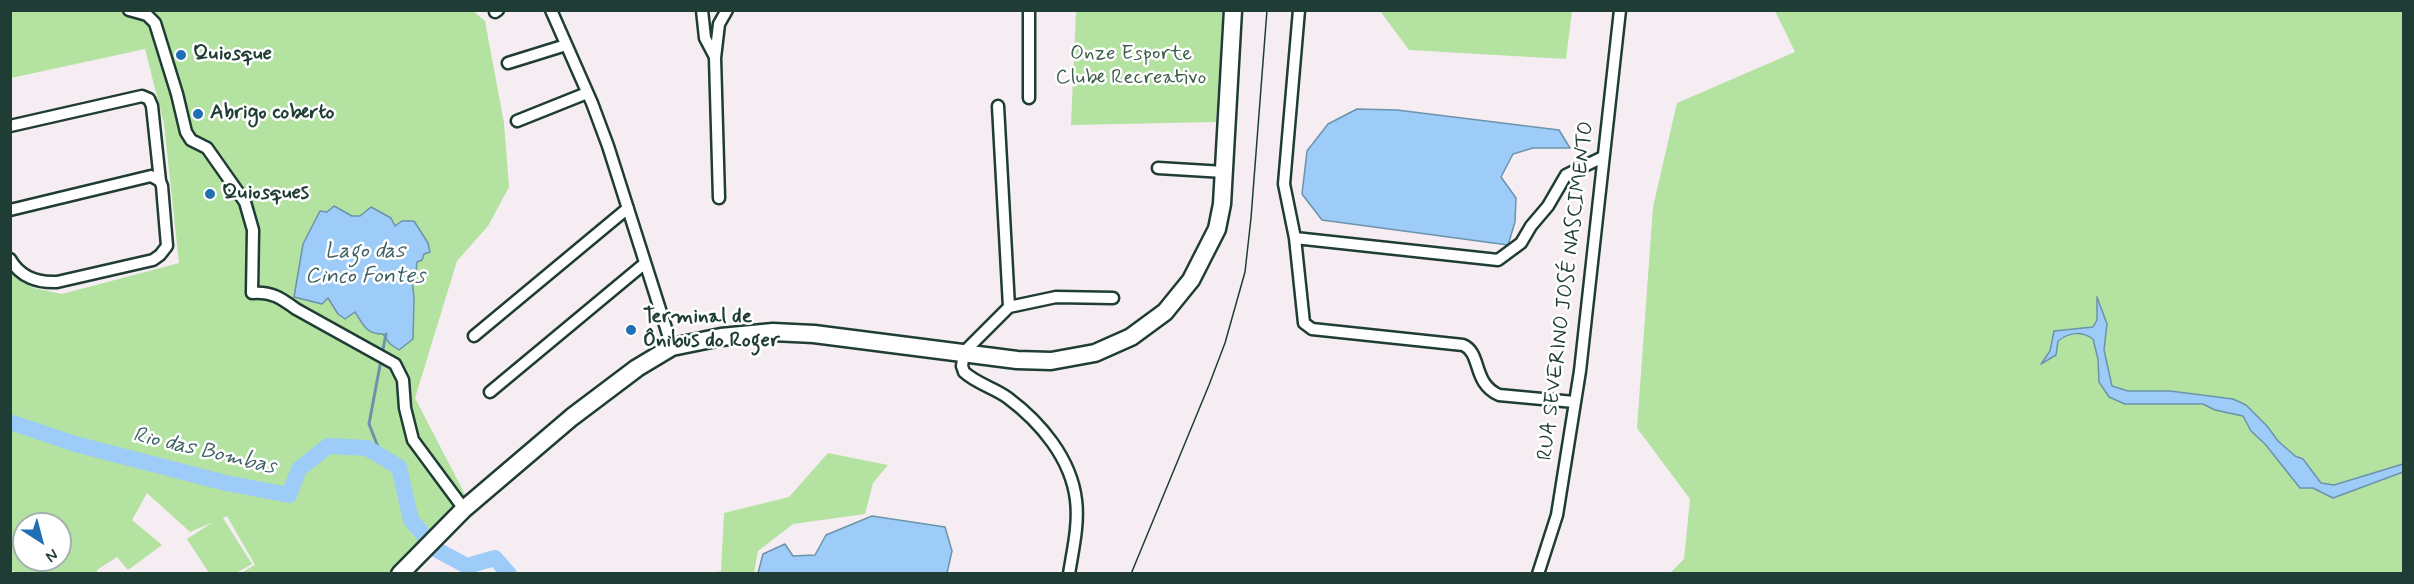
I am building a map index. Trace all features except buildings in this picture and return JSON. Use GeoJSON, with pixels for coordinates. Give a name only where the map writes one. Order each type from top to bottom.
{"type":"FeatureCollection","features":[{"type":"Feature","properties":{"kind":"main road"},"geometry":{"type":"LineString","coordinates":[[400,573],[464,509],[581,410],[637,368],[672,347],[722,337],[772,332],[814,334],[1017,360],[1051,361],[1095,353],[1131,337],[1165,312],[1191,280],[1217,229],[1222,204],[1233,10]]}},
{"type":"Feature","properties":{"kind":"street"},"geometry":{"type":"LineString","coordinates":[[129,10],[147,15],[155,23],[186,132],[192,140],[207,148],[245,202],[253,230],[252,294],[263,292],[282,297],[296,309],[387,358],[400,371],[408,426],[413,440],[464,509]]}},
{"type":"Feature","properties":{"kind":"street"},"geometry":{"type":"LineString","coordinates":[[551,10],[608,146],[672,347]]}},
{"type":"Feature","properties":{"kind":"street"},"geometry":{"type":"LineString","coordinates":[[702,10],[705,38],[716,58]]}},
{"type":"Feature","properties":{"kind":"street"},"geometry":{"type":"LineString","coordinates":[[719,198],[716,58],[719,24],[727,10]]}},
{"type":"Feature","properties":{"kind":"street"},"geometry":{"type":"LineString","coordinates":[[1029,10],[1029,98]]}},
{"type":"Feature","properties":{"kind":"street"},"geometry":{"type":"LineString","coordinates":[[1299,10],[1284,184],[1295,238],[1304,322],[1312,329],[1463,345],[1472,353],[1483,384],[1491,392],[1499,395],[1574,402]]}},
{"type":"Feature","properties":{"kind":"street","name":"RUA SEVERINO JOSÉ NASCIMENTO"},"geometry":{"type":"LineString","coordinates":[[1538,573],[1557,515],[1580,371],[1620,10]]}},
{"type":"Feature","properties":{"kind":"street"},"geometry":{"type":"LineString","coordinates":[[508,63],[566,45]]}},
{"type":"Feature","properties":{"kind":"street"},"geometry":{"type":"LineString","coordinates":[[517,121],[587,93]]}},
{"type":"Feature","properties":{"kind":"street"},"geometry":{"type":"LineString","coordinates":[[10,126],[142,96],[149,99],[152,106],[168,237],[164,251],[153,261],[57,282],[44,283],[22,273],[10,259]]}},
{"type":"Feature","properties":{"kind":"street"},"geometry":{"type":"LineString","coordinates":[[998,106],[1009,307]]}},
{"type":"Feature","properties":{"kind":"street"},"geometry":{"type":"LineString","coordinates":[[1295,238],[1498,260],[1521,243],[1531,226],[1548,206],[1566,175],[1603,157]]}},
{"type":"Feature","properties":{"kind":"street"},"geometry":{"type":"LineString","coordinates":[[1158,168],[1224,172]]}},
{"type":"Feature","properties":{"kind":"street"},"geometry":{"type":"LineString","coordinates":[[10,210],[144,176],[156,177],[160,181]]}},
{"type":"Feature","properties":{"kind":"street"},"geometry":{"type":"LineString","coordinates":[[474,336],[628,208]]}},
{"type":"Feature","properties":{"kind":"street"},"geometry":{"type":"LineString","coordinates":[[490,392],[645,264]]}},
{"type":"Feature","properties":{"kind":"street"},"geometry":{"type":"LineString","coordinates":[[1069,573],[1075,537],[1076,500],[1072,481],[1059,454],[1036,422],[1002,393],[964,372],[962,366],[964,352],[1009,307],[1056,297],[1113,298]]}},
{"type":"Feature","properties":{"kind":"green space"},"geometry":{"type":"Polygon","coordinates":[[[472,10],[485,21],[504,123],[509,187],[488,226],[457,261],[415,398],[472,508],[399,573],[241,573],[255,565],[227,516],[223,518],[252,564],[236,573],[209,573],[187,539],[213,522],[190,532],[147,493],[132,520],[162,545],[128,570],[117,557],[97,570],[97,573],[20,574],[16,572],[72,572],[72,512],[12,512],[11,570],[11,273],[34,288],[62,294],[179,263],[164,124],[145,49],[11,78],[10,11],[472,10]]]}},
{"type":"Feature","properties":{"kind":"green space","name":"Onze Esporte Clube Recreativo"},"geometry":{"type":"Polygon","coordinates":[[[1076,11],[1223,11],[1216,122],[1071,125],[1076,11]]]}},
{"type":"Feature","properties":{"kind":"green space"},"geometry":{"type":"Polygon","coordinates":[[[1380,11],[1572,11],[1566,59],[1409,50],[1380,11]]]}},
{"type":"Feature","properties":{"kind":"green space"},"geometry":{"type":"Polygon","coordinates":[[[1775,11],[2403,11],[2403,464],[2334,485],[2321,483],[2303,459],[2295,456],[2278,441],[2257,416],[2234,399],[2170,391],[2128,391],[2111,386],[2104,350],[2106,324],[2098,299],[2097,320],[2093,328],[2069,329],[2051,340],[2050,351],[2042,362],[2056,355],[2058,341],[2064,337],[2074,334],[2088,335],[2093,339],[2098,352],[2099,382],[2126,404],[2203,404],[2215,410],[2243,416],[2251,431],[2265,444],[2300,488],[2313,488],[2333,498],[2403,472],[2403,573],[1670,573],[1684,559],[1690,499],[1637,428],[1653,207],[1677,103],[1795,52],[1775,11]]]}},
{"type":"Feature","properties":{"kind":"green space"},"geometry":{"type":"Polygon","coordinates":[[[828,453],[888,465],[873,483],[865,514],[793,524],[758,551],[754,573],[710,573],[721,571],[724,513],[789,497],[828,453]]]}},
{"type":"Feature","properties":{"kind":"water"},"geometry":{"type":"Polygon","coordinates":[[[1357,109],[1397,110],[1559,130],[1570,148],[1533,148],[1513,154],[1501,177],[1516,198],[1515,222],[1508,245],[1322,220],[1302,194],[1307,151],[1328,124],[1357,109]]]}},
{"type":"Feature","properties":{"kind":"water","name":"Lago das Cinco Fontes"},"geometry":{"type":"Polygon","coordinates":[[[334,206],[352,216],[360,216],[371,207],[391,218],[395,226],[402,221],[414,221],[428,243],[430,252],[424,254],[422,260],[417,262],[416,272],[412,279],[413,339],[399,350],[390,344],[383,334],[369,331],[355,312],[345,319],[338,314],[328,298],[322,304],[294,297],[303,244],[320,211],[327,212],[334,206]]]}},
{"type":"Feature","properties":{"kind":"water"},"geometry":{"type":"Polygon","coordinates":[[[2097,297],[2107,324],[2104,350],[2112,386],[2128,391],[2170,391],[2233,399],[2246,405],[2278,441],[2295,456],[2303,459],[2321,483],[2334,485],[2403,464],[2403,472],[2333,498],[2313,488],[2300,488],[2265,444],[2251,431],[2243,416],[2215,410],[2203,404],[2125,404],[2109,397],[2099,382],[2098,359],[2093,339],[2089,336],[2076,334],[2062,338],[2058,341],[2056,355],[2041,364],[2050,351],[2054,331],[2093,327],[2097,320],[2097,297]]]}},
{"type":"Feature","properties":{"kind":"water"},"geometry":{"type":"Polygon","coordinates":[[[872,516],[945,527],[952,551],[947,573],[758,573],[763,554],[785,544],[793,556],[815,555],[826,535],[872,516]]]}},
{"type":"Feature","properties":{"kind":"waterway"},"geometry":{"type":"LineString","coordinates":[[382,354],[386,334]]}},
{"type":"Feature","properties":{"kind":"waterway"},"geometry":{"type":"LineString","coordinates":[[381,360],[369,424],[382,457]]}},
{"type":"Feature","properties":{"kind":"waterway","name":"Rio das Bombas"},"geometry":{"type":"LineString","coordinates":[[10,422],[75,444],[226,483],[289,495],[299,469],[328,446],[367,448],[399,467],[411,520],[437,550],[467,566],[495,558],[509,574]]}},
{"type":"Feature","properties":{"kind":"tram line"},"geometry":{"type":"LineString","coordinates":[[1131,574],[1225,343],[1245,272],[1267,10]]}},
{"type":"Feature","properties":{"kind":"place","name":"Quiosque"},"geometry":{"type":"Point","coordinates":[181,55]}},
{"type":"Feature","properties":{"kind":"place","name":"Abrigo coberto"},"geometry":{"type":"Point","coordinates":[198,114]}},
{"type":"Feature","properties":{"kind":"place","name":"Quiosques"},"geometry":{"type":"Point","coordinates":[210,194]}},
{"type":"Feature","properties":{"kind":"place","name":"Terminal de Ônibus do Roger"},"geometry":{"type":"Point","coordinates":[631,330]}}]}
